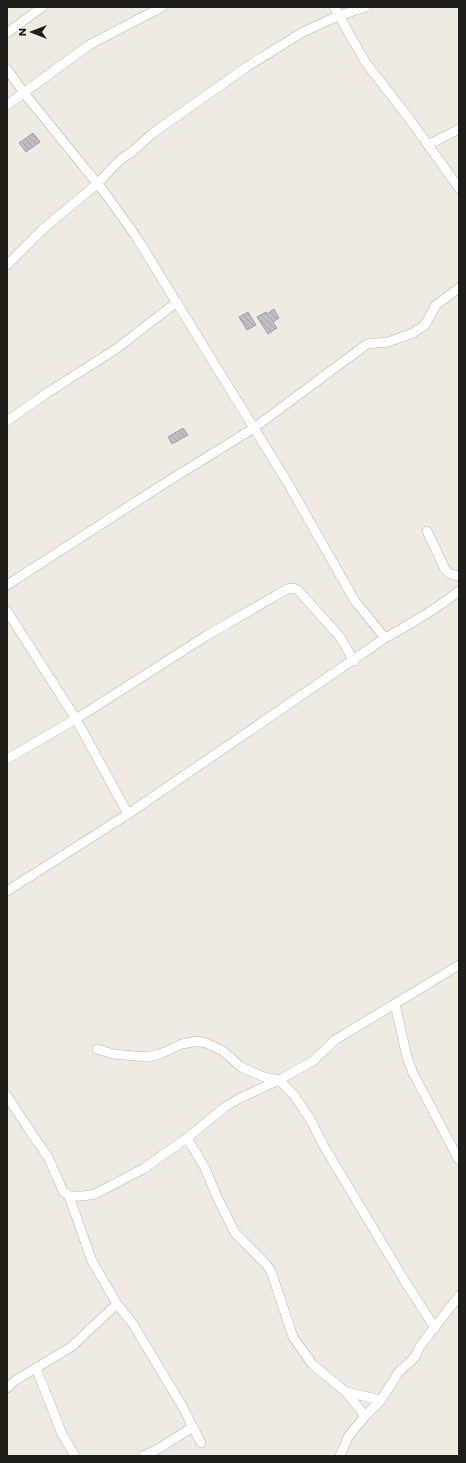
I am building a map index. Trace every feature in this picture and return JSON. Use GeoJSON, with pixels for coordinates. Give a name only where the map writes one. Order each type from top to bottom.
{"type":"FeatureCollection","features":[{"type":"Feature","properties":{"kind":"street"},"geometry":{"type":"LineString","coordinates":[[7,33],[42,7]]}},
{"type":"Feature","properties":{"kind":"street"},"geometry":{"type":"LineString","coordinates":[[7,104],[24,94],[89,45],[162,7]]}},
{"type":"Feature","properties":{"kind":"street"},"geometry":{"type":"LineString","coordinates":[[7,265],[43,229],[97,184],[121,159],[179,114],[248,66],[336,11],[366,7]]}},
{"type":"Feature","properties":{"kind":"street"},"geometry":{"type":"LineString","coordinates":[[336,11],[366,63],[408,117],[459,188]]}},
{"type":"Feature","properties":{"kind":"street"},"geometry":{"type":"LineString","coordinates":[[7,69],[24,94],[105,193],[135,235],[286,480],[355,601],[385,638]]}},
{"type":"Feature","properties":{"kind":"street"},"geometry":{"type":"LineString","coordinates":[[428,145],[459,130]]}},
{"type":"Feature","properties":{"kind":"street"},"geometry":{"type":"LineString","coordinates":[[7,585],[162,485],[254,428],[367,344],[388,342],[413,333],[425,325],[436,305],[459,288]]}},
{"type":"Feature","properties":{"kind":"street"},"geometry":{"type":"LineString","coordinates":[[7,421],[47,393],[116,349],[177,302]]}},
{"type":"Feature","properties":{"kind":"street"},"geometry":{"type":"LineString","coordinates":[[427,531],[445,569],[450,574],[459,576]]}},
{"type":"Feature","properties":{"kind":"street"},"geometry":{"type":"LineString","coordinates":[[7,759],[76,719],[206,636],[287,589],[293,588],[298,590],[340,637],[354,661]]}},
{"type":"Feature","properties":{"kind":"street"},"geometry":{"type":"LineString","coordinates":[[7,891],[128,814],[354,661],[385,638],[445,602],[459,591]]}},
{"type":"Feature","properties":{"kind":"street"},"geometry":{"type":"LineString","coordinates":[[7,611],[76,719],[128,814]]}},
{"type":"Feature","properties":{"kind":"street"},"geometry":{"type":"LineString","coordinates":[[69,1196],[95,1194],[143,1169],[187,1138],[225,1107],[313,1061],[335,1040],[459,965]]}},
{"type":"Feature","properties":{"kind":"street"},"geometry":{"type":"LineString","coordinates":[[395,1004],[407,1057],[413,1073],[459,1160]]}},
{"type":"Feature","properties":{"kind":"street"},"geometry":{"type":"LineString","coordinates":[[97,1049],[113,1054],[147,1057],[160,1054],[182,1044],[197,1041],[206,1043],[223,1052],[241,1067],[264,1077],[279,1080],[294,1095],[310,1119],[406,1283],[435,1328]]}},
{"type":"Feature","properties":{"kind":"street"},"geometry":{"type":"LineString","coordinates":[[7,1096],[48,1157],[63,1191],[69,1196],[92,1261],[117,1304],[133,1324],[177,1398],[201,1443]]}},
{"type":"Feature","properties":{"kind":"street"},"geometry":{"type":"LineString","coordinates":[[187,1138],[205,1168],[235,1234],[266,1264],[271,1271],[293,1336],[312,1364],[346,1392],[365,1416]]}},
{"type":"Feature","properties":{"kind":"street"},"geometry":{"type":"LineString","coordinates":[[340,1456],[348,1437],[365,1416],[381,1400],[398,1373],[415,1357],[420,1346],[459,1296]]}},
{"type":"Feature","properties":{"kind":"street"},"geometry":{"type":"LineString","coordinates":[[7,1388],[16,1380],[71,1347],[117,1304]]}},
{"type":"Feature","properties":{"kind":"street"},"geometry":{"type":"LineString","coordinates":[[36,1368],[62,1434],[75,1456]]}},
{"type":"Feature","properties":{"kind":"street"},"geometry":{"type":"LineString","coordinates":[[346,1392],[381,1400]]}},
{"type":"Feature","properties":{"kind":"street"},"geometry":{"type":"LineString","coordinates":[[143,1456],[158,1449],[193,1427]]}},
{"type":"Feature","properties":{"kind":"building"},"geometry":{"type":"Polygon","coordinates":[[[33,133],[40,142],[26,152],[19,143],[33,133]]]}},
{"type":"Feature","properties":{"kind":"building"},"geometry":{"type":"Polygon","coordinates":[[[274,309],[279,318],[273,322],[277,328],[268,334],[257,317],[266,312],[267,314],[274,309]]]}},
{"type":"Feature","properties":{"kind":"building"},"geometry":{"type":"Polygon","coordinates":[[[248,312],[256,325],[247,330],[239,317],[248,312]]]}},
{"type":"Feature","properties":{"kind":"building"},"geometry":{"type":"Polygon","coordinates":[[[183,428],[188,435],[172,444],[168,437],[183,428]]]}}]}
